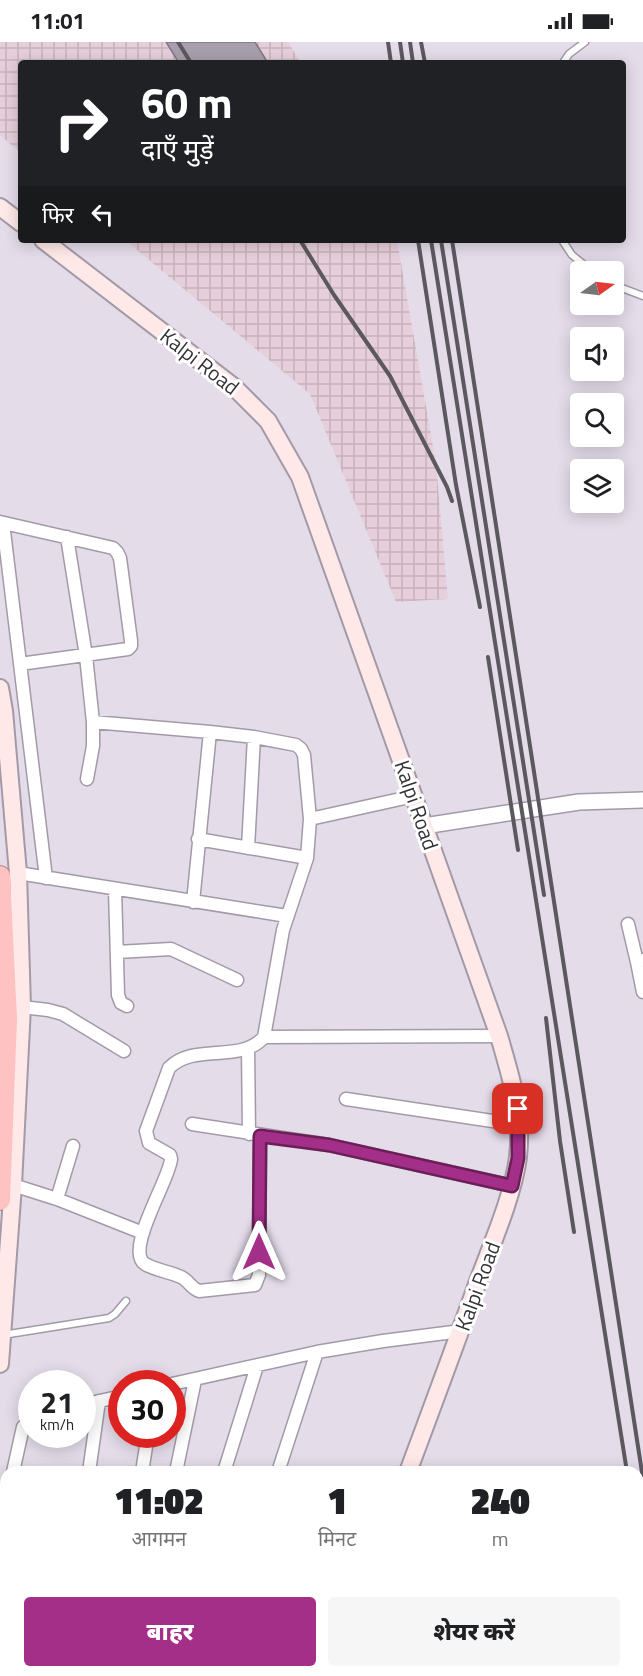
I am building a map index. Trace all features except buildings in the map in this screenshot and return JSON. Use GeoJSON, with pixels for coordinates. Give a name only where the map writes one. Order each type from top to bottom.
{"type":"FeatureCollection","features":[{"type":"Feature","properties":{"kind":"highway"},"geometry":{"type":"LineString","coordinates":[[0,1200],[9,874]]}},
{"type":"Feature","properties":{"kind":"main road"},"geometry":{"type":"LineString","coordinates":[[1,208],[18,221]]}},
{"type":"Feature","properties":{"kind":"main road","name":"Kalpi Road"},"geometry":{"type":"LineString","coordinates":[[47,243],[234,387],[268,421],[300,477],[499,1036],[516,1093],[519,1125],[518,1158],[512,1186],[410,1466]]}},
{"type":"Feature","properties":{"kind":"main road"},"geometry":{"type":"LineString","coordinates":[[0,688],[4,711],[9,874],[21,1007],[13,1185],[2,1349]]}},
{"type":"Feature","properties":{"kind":"street"},"geometry":{"type":"LineString","coordinates":[[20,664],[123,651],[131,646],[120,558],[117,552],[112,548],[1,522],[46,878]]}},
{"type":"Feature","properties":{"kind":"street"},"geometry":{"type":"LineString","coordinates":[[67,537],[86,656],[93,722],[93,746],[87,779]]}},
{"type":"Feature","properties":{"kind":"street"},"geometry":{"type":"LineString","coordinates":[[93,722],[254,737],[296,745],[301,748],[304,755],[310,819],[307,858],[279,944],[264,1037],[258,1044],[248,1048],[190,1056],[175,1062],[169,1068],[146,1135],[149,1143],[170,1155],[171,1164],[143,1233],[139,1247],[141,1260],[183,1278],[194,1289],[205,1291],[255,1285],[258,1281],[254,1135],[248,1048]]}},
{"type":"Feature","properties":{"kind":"street"},"geometry":{"type":"LineString","coordinates":[[193,902],[210,732]]}},
{"type":"Feature","properties":{"kind":"street"},"geometry":{"type":"LineString","coordinates":[[248,848],[254,737]]}},
{"type":"Feature","properties":{"kind":"street"},"geometry":{"type":"LineString","coordinates":[[310,819],[414,796]]}},
{"type":"Feature","properties":{"kind":"street"},"geometry":{"type":"LineString","coordinates":[[424,826],[579,802],[643,800]]}},
{"type":"Feature","properties":{"kind":"street"},"geometry":{"type":"LineString","coordinates":[[198,839],[307,858]]}},
{"type":"Feature","properties":{"kind":"street"},"geometry":{"type":"LineString","coordinates":[[9,874],[287,916]]}},
{"type":"Feature","properties":{"kind":"street"},"geometry":{"type":"LineString","coordinates":[[115,889],[118,995],[122,1003],[127,1006]]}},
{"type":"Feature","properties":{"kind":"street"},"geometry":{"type":"LineString","coordinates":[[628,924],[640,961],[643,992]]}},
{"type":"Feature","properties":{"kind":"street"},"geometry":{"type":"LineString","coordinates":[[117,951],[171,949],[237,980]]}},
{"type":"Feature","properties":{"kind":"street"},"geometry":{"type":"LineString","coordinates":[[21,1007],[63,1014],[124,1051]]}},
{"type":"Feature","properties":{"kind":"street"},"geometry":{"type":"LineString","coordinates":[[264,1037],[499,1036]]}},
{"type":"Feature","properties":{"kind":"street"},"geometry":{"type":"LineString","coordinates":[[346,1099],[519,1125]]}},
{"type":"Feature","properties":{"kind":"street"},"geometry":{"type":"LineString","coordinates":[[192,1124],[329,1145],[512,1186]]}},
{"type":"Feature","properties":{"kind":"street"},"geometry":{"type":"LineString","coordinates":[[57,1199],[73,1146]]}},
{"type":"Feature","properties":{"kind":"street"},"geometry":{"type":"LineString","coordinates":[[13,1185],[57,1199],[143,1233]]}},
{"type":"Feature","properties":{"kind":"street"},"geometry":{"type":"LineString","coordinates":[[186,1382],[317,1352],[461,1331]]}},
{"type":"Feature","properties":{"kind":"street"},"geometry":{"type":"LineString","coordinates":[[280,1466],[317,1352]]}},
{"type":"Feature","properties":{"kind":"street"},"geometry":{"type":"LineString","coordinates":[[226,1466],[257,1366]]}},
{"type":"Feature","properties":{"kind":"street"},"geometry":{"type":"LineString","coordinates":[[177,1466],[195,1380]]}},
{"type":"Feature","properties":{"kind":"street"},"geometry":{"type":"LineString","coordinates":[[96,1402],[108,1399]]}},
{"type":"Feature","properties":{"kind":"street"},"geometry":{"type":"LineString","coordinates":[[89,1466],[99,1401]]}},
{"type":"Feature","properties":{"kind":"street"},"geometry":{"type":"LineString","coordinates":[[15,1466],[19,1448]]}},
{"type":"Feature","properties":{"kind":"street"},"geometry":{"type":"LineString","coordinates":[[143,1466],[146,1448]]}},
{"type":"Feature","properties":{"kind":"lane"},"geometry":{"type":"LineString","coordinates":[[565,60],[585,42]]}},
{"type":"Feature","properties":{"kind":"lane"},"geometry":{"type":"LineString","coordinates":[[563,243],[579,261]]}},
{"type":"Feature","properties":{"kind":"lane"},"geometry":{"type":"LineString","coordinates":[[624,289],[643,296]]}},
{"type":"Feature","properties":{"kind":"lane"},"geometry":{"type":"LineString","coordinates":[[2,1349],[109,1318],[121,1309],[126,1301]]}},
{"type":"Feature","properties":{"kind":"shaded area"},"geometry":{"type":"Polygon","coordinates":[[[0,42],[288,42],[299,60],[18,60],[18,150],[0,135],[0,42]]]}},
{"type":"Feature","properties":{"kind":"shaded area"},"geometry":{"type":"Polygon","coordinates":[[[129,243],[398,243],[436,464],[448,599],[396,602],[310,394],[129,243]]]}},
{"type":"Feature","properties":{"kind":"railway"},"geometry":{"type":"LineString","coordinates":[[178,42],[189,60]]}},
{"type":"Feature","properties":{"kind":"railway"},"geometry":{"type":"LineString","coordinates":[[388,42],[391,60]]}},
{"type":"Feature","properties":{"kind":"railway"},"geometry":{"type":"LineString","coordinates":[[400,42],[403,60]]}},
{"type":"Feature","properties":{"kind":"railway"},"geometry":{"type":"LineString","coordinates":[[410,42],[413,60]]}},
{"type":"Feature","properties":{"kind":"railway"},"geometry":{"type":"LineString","coordinates":[[421,42],[424,60]]}},
{"type":"Feature","properties":{"kind":"railway"},"geometry":{"type":"LineString","coordinates":[[302,243],[334,295],[390,376],[452,501]]}},
{"type":"Feature","properties":{"kind":"railway"},"geometry":{"type":"LineString","coordinates":[[418,243],[456,485],[480,607]]}},
{"type":"Feature","properties":{"kind":"railway"},"geometry":{"type":"LineString","coordinates":[[431,243],[626,1466]]}},
{"type":"Feature","properties":{"kind":"railway"},"geometry":{"type":"LineString","coordinates":[[441,243],[544,895]]}},
{"type":"Feature","properties":{"kind":"railway"},"geometry":{"type":"LineString","coordinates":[[452,243],[641,1466]]}},
{"type":"Feature","properties":{"kind":"railway"},"geometry":{"type":"LineString","coordinates":[[488,657],[518,850]]}},
{"type":"Feature","properties":{"kind":"railway"},"geometry":{"type":"LineString","coordinates":[[546,1018],[560,1141],[574,1232]]}},
{"type":"Feature","properties":{"kind":"route"},"geometry":{"type":"LineString","coordinates":[[259,1252],[260,1136],[315,1142],[512,1186],[518,1158],[518,1109]]}}]}
